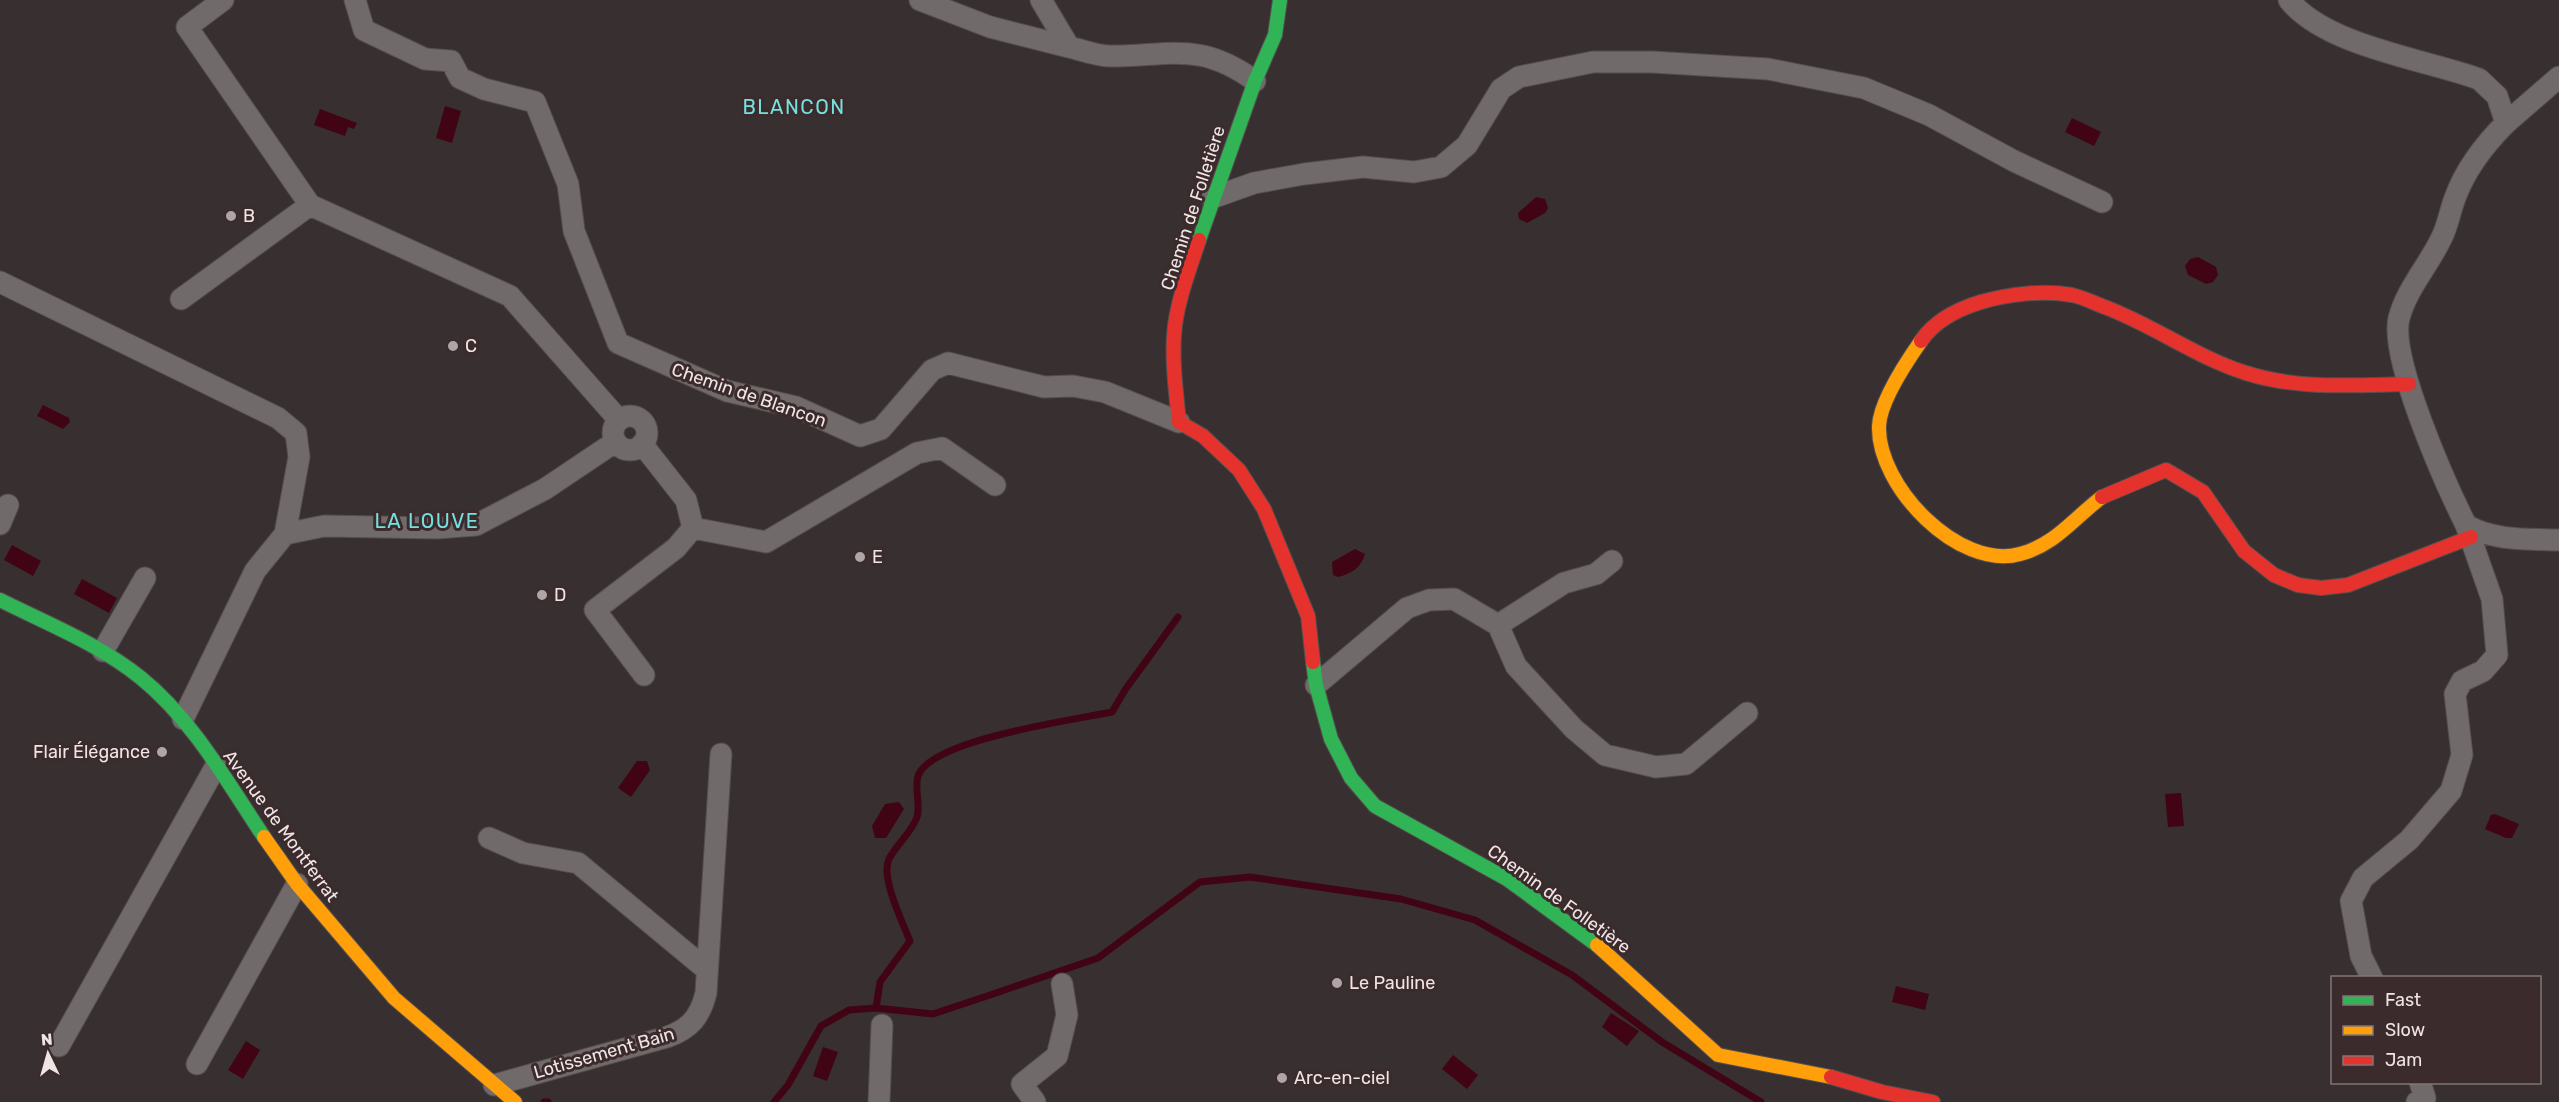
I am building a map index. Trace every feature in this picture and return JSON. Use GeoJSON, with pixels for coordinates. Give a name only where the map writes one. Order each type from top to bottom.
{"type":"FeatureCollection","features":[{"type":"Feature","properties":{"kind":"street"},"geometry":{"type":"LineString","coordinates":[[223,0],[187,27],[310,205],[510,296],[619,420]]}},
{"type":"Feature","properties":{"kind":"street","name":"Chemin de Blancon"},"geometry":{"type":"LineString","coordinates":[[355,0],[364,30],[425,59],[451,61],[460,78],[484,89],[535,102],[568,184],[574,231],[618,343],[727,391],[796,407],[860,436],[881,429],[932,370],[948,363],[1044,387],[1073,386],[1105,392],[1179,422]]}},
{"type":"Feature","properties":{"kind":"street"},"geometry":{"type":"LineString","coordinates":[[920,0],[990,27],[1107,57],[1182,51],[1231,63],[1255,81]]}},
{"type":"Feature","properties":{"kind":"street"},"geometry":{"type":"LineString","coordinates":[[1041,0],[1069,47]]}},
{"type":"Feature","properties":{"kind":"street","name":"Chemin de Folletière"},"geometry":{"type":"LineString","coordinates":[[1280,0],[1275,34],[1255,81],[1212,198],[1186,279],[1175,326],[1175,379],[1179,422],[1203,436],[1239,470],[1264,509],[1308,616],[1316,685],[1331,739],[1351,778],[1375,806],[1507,879],[1605,951],[1718,1055],[1812,1072],[1882,1092],[1933,1102]]}},
{"type":"Feature","properties":{"kind":"street"},"geometry":{"type":"LineString","coordinates":[[2289,0],[2298,11],[2332,33],[2479,79],[2498,96],[2506,123]]}},
{"type":"Feature","properties":{"kind":"street"},"geometry":{"type":"LineString","coordinates":[[1212,198],[1254,183],[1304,174],[1363,168],[1414,172],[1441,167],[1467,145],[1501,89],[1519,77],[1593,62],[1652,62],[1768,69],[1864,88],[1929,115],[2014,161],[2102,202]]}},
{"type":"Feature","properties":{"kind":"street"},"geometry":{"type":"LineString","coordinates":[[2371,976],[2361,956],[2351,901],[2363,878],[2409,840],[2451,791],[2462,755],[2455,694],[2462,681],[2483,671],[2497,655],[2492,599],[2469,531],[2421,421],[2399,342],[2398,320],[2405,299],[2443,236],[2455,197],[2472,164],[2506,123],[2559,76]]}},
{"type":"Feature","properties":{"kind":"street"},"geometry":{"type":"LineString","coordinates":[[181,299],[310,205]]}},
{"type":"Feature","properties":{"kind":"street"},"geometry":{"type":"LineString","coordinates":[[0,282],[278,418],[296,433],[299,458],[285,534],[255,571],[183,718]]}},
{"type":"Feature","properties":{"kind":"street"},"geometry":{"type":"LineString","coordinates":[[2409,384],[2311,386],[2248,374],[2204,358],[2122,313],[2073,295],[2037,293],[1993,299],[1958,309],[1927,332],[1895,380],[1879,426],[1888,470],[1910,503],[1939,531],[1978,553],[2018,555],[2051,542],[2101,498],[2166,470],[2203,492],[2244,551],[2274,575],[2298,585],[2321,588],[2348,585],[2469,531],[2508,538],[2559,540]]}},
{"type":"Feature","properties":{"kind":"street"},"geometry":{"type":"LineString","coordinates":[[632,416],[641,420],[647,430],[642,444],[630,450],[615,442],[612,431],[619,420],[632,416]]}},
{"type":"Feature","properties":{"kind":"street"},"geometry":{"type":"LineString","coordinates":[[285,534],[324,526],[437,528],[476,525],[544,489],[615,442]]}},
{"type":"Feature","properties":{"kind":"street"},"geometry":{"type":"LineString","coordinates":[[642,444],[686,500],[693,528]]}},
{"type":"Feature","properties":{"kind":"street"},"geometry":{"type":"LineString","coordinates":[[693,528],[766,542],[917,453],[942,448],[996,485]]}},
{"type":"Feature","properties":{"kind":"street"},"geometry":{"type":"LineString","coordinates":[[0,524],[8,505]]}},
{"type":"Feature","properties":{"kind":"street"},"geometry":{"type":"LineString","coordinates":[[644,675],[595,610],[676,548],[693,528]]}},
{"type":"Feature","properties":{"kind":"street"},"geometry":{"type":"LineString","coordinates":[[1498,625],[1564,583],[1596,574],[1612,561]]}},
{"type":"Feature","properties":{"kind":"street"},"geometry":{"type":"LineString","coordinates":[[103,651],[145,578]]}},
{"type":"Feature","properties":{"kind":"street"},"geometry":{"type":"LineString","coordinates":[[1316,685],[1407,608],[1428,600],[1454,599],[1498,625],[1516,666],[1574,729],[1605,755],[1656,767],[1686,764],[1747,713]]}},
{"type":"Feature","properties":{"kind":"street","name":"Avenue de Montferrat"},"geometry":{"type":"LineString","coordinates":[[0,600],[103,651],[141,678],[183,718],[297,884],[394,998],[514,1102]]}},
{"type":"Feature","properties":{"kind":"street","name":"Lotissement Bain"},"geometry":{"type":"LineString","coordinates":[[494,1085],[681,1032],[692,1024],[702,1010],[707,970],[721,754]]}},
{"type":"Feature","properties":{"kind":"street"},"geometry":{"type":"LineString","coordinates":[[59,1046],[216,766]]}},
{"type":"Feature","properties":{"kind":"street"},"geometry":{"type":"LineString","coordinates":[[489,838],[523,853],[578,863],[707,970]]}},
{"type":"Feature","properties":{"kind":"street"},"geometry":{"type":"LineString","coordinates":[[197,1064],[297,884]]}},
{"type":"Feature","properties":{"kind":"street"},"geometry":{"type":"LineString","coordinates":[[1035,1102],[1022,1084],[1057,1056],[1067,1015],[1062,984]]}},
{"type":"Feature","properties":{"kind":"street"},"geometry":{"type":"LineString","coordinates":[[879,1102],[882,1025]]}},
{"type":"Feature","properties":{"kind":"street"},"geometry":{"type":"LineString","coordinates":[[2418,1102],[2425,1098],[2420,1084]]}},
{"type":"Feature","properties":{"kind":"shaded area"},"geometry":{"type":"Polygon","coordinates":[[[445,106],[461,111],[452,143],[436,138],[445,106]]]}},
{"type":"Feature","properties":{"kind":"shaded area"},"geometry":{"type":"Polygon","coordinates":[[[320,109],[357,123],[354,129],[348,127],[345,136],[314,125],[320,109]]]}},
{"type":"Feature","properties":{"kind":"shaded area"},"geometry":{"type":"Polygon","coordinates":[[[2072,118],[2101,132],[2094,146],[2065,132],[2072,118]]]}},
{"type":"Feature","properties":{"kind":"shaded area"},"geometry":{"type":"Polygon","coordinates":[[[1536,197],[1545,199],[1548,208],[1545,213],[1527,223],[1519,219],[1518,213],[1536,197]]]}},
{"type":"Feature","properties":{"kind":"shaded area"},"geometry":{"type":"Polygon","coordinates":[[[2198,257],[2216,267],[2218,275],[2213,282],[2206,284],[2188,275],[2185,266],[2190,259],[2198,257]]]}},
{"type":"Feature","properties":{"kind":"shaded area"},"geometry":{"type":"Polygon","coordinates":[[[43,405],[69,418],[70,422],[63,429],[37,416],[43,405]]]}},
{"type":"Feature","properties":{"kind":"shaded area"},"geometry":{"type":"Polygon","coordinates":[[[12,545],[41,561],[33,576],[4,560],[12,545]]]}},
{"type":"Feature","properties":{"kind":"shaded area"},"geometry":{"type":"Polygon","coordinates":[[[1355,549],[1365,554],[1358,567],[1343,576],[1333,575],[1332,562],[1355,549]]]}},
{"type":"Feature","properties":{"kind":"shaded area"},"geometry":{"type":"Polygon","coordinates":[[[82,579],[117,598],[109,613],[74,594],[82,579]]]}},
{"type":"Feature","properties":{"kind":"shaded area"},"geometry":{"type":"Polygon","coordinates":[[[637,761],[647,761],[650,770],[631,797],[618,788],[637,761]]]}},
{"type":"Feature","properties":{"kind":"shaded area"},"geometry":{"type":"Polygon","coordinates":[[[2181,793],[2184,826],[2168,827],[2165,794],[2181,793]]]}},
{"type":"Feature","properties":{"kind":"shaded area"},"geometry":{"type":"Polygon","coordinates":[[[899,802],[904,809],[886,838],[875,838],[872,826],[885,804],[899,802]]]}},
{"type":"Feature","properties":{"kind":"shaded area"},"geometry":{"type":"Polygon","coordinates":[[[2495,814],[2519,824],[2512,838],[2506,838],[2485,829],[2491,815],[2495,814]]]}},
{"type":"Feature","properties":{"kind":"shaded area"},"geometry":{"type":"Polygon","coordinates":[[[1896,986],[1929,994],[1925,1010],[1892,1002],[1896,986]]]}},
{"type":"Feature","properties":{"kind":"shaded area"},"geometry":{"type":"Polygon","coordinates":[[[1611,1013],[1639,1031],[1627,1046],[1602,1027],[1611,1013]]]}},
{"type":"Feature","properties":{"kind":"shaded area"},"geometry":{"type":"Polygon","coordinates":[[[246,1041],[260,1050],[243,1079],[228,1070],[246,1041]]]}},
{"type":"Feature","properties":{"kind":"shaded area"},"geometry":{"type":"Polygon","coordinates":[[[823,1047],[838,1052],[827,1081],[813,1076],[823,1047]]]}},
{"type":"Feature","properties":{"kind":"shaded area"},"geometry":{"type":"Polygon","coordinates":[[[1453,1055],[1478,1075],[1467,1089],[1442,1069],[1453,1055]]]}},
{"type":"Feature","properties":{"kind":"waterway"},"geometry":{"type":"LineString","coordinates":[[876,1008],[880,982],[910,941],[890,888],[887,867],[889,859],[912,828],[917,817],[918,776],[929,763],[948,752],[975,742],[1037,726],[1112,712],[1125,690],[1178,617]]}},
{"type":"Feature","properties":{"kind":"waterway"},"geometry":{"type":"LineString","coordinates":[[774,1102],[788,1085],[821,1026],[849,1010],[876,1008],[933,1014],[1098,958],[1200,882],[1250,877],[1401,899],[1475,920],[1572,975],[1662,1042],[1761,1102]]}},
{"type":"Feature","properties":{"kind":"traffic: fast"},"geometry":{"type":"LineString","coordinates":[[1199,240],[1255,81],[1275,35],[1280,0]]}},
{"type":"Feature","properties":{"kind":"traffic: fast"},"geometry":{"type":"LineString","coordinates":[[0,600],[73,635],[108,655],[141,678],[160,695],[193,732],[264,837]]}},
{"type":"Feature","properties":{"kind":"traffic: fast"},"geometry":{"type":"LineString","coordinates":[[1313,662],[1316,685],[1331,739],[1351,778],[1375,806],[1507,879],[1597,945]]}},
{"type":"Feature","properties":{"kind":"traffic: slow"},"geometry":{"type":"LineString","coordinates":[[1921,341],[1889,393],[1879,426],[1882,449],[1892,474],[1907,497],[1926,519],[1948,537],[1972,550],[1996,556],[2020,554],[2054,538],[2102,497]]}},
{"type":"Feature","properties":{"kind":"traffic: slow"},"geometry":{"type":"LineString","coordinates":[[264,837],[297,884],[394,998],[515,1102]]}},
{"type":"Feature","properties":{"kind":"traffic: slow"},"geometry":{"type":"LineString","coordinates":[[1597,945],[1718,1055],[1831,1077]]}},
{"type":"Feature","properties":{"kind":"traffic: jam"},"geometry":{"type":"LineString","coordinates":[[1199,240],[1182,293],[1175,325],[1175,386],[1179,422],[1203,436],[1239,470],[1264,509],[1308,616],[1313,662]]}},
{"type":"Feature","properties":{"kind":"traffic: jam"},"geometry":{"type":"LineString","coordinates":[[1921,341],[1940,321],[1972,305],[2014,295],[2061,294],[2080,297],[2120,313],[2209,358],[2246,373],[2306,384],[2409,384]]}},
{"type":"Feature","properties":{"kind":"traffic: jam"},"geometry":{"type":"LineString","coordinates":[[2102,497],[2166,470],[2203,492],[2244,551],[2274,575],[2298,585],[2321,588],[2348,585],[2471,537]]}},
{"type":"Feature","properties":{"kind":"traffic: jam"},"geometry":{"type":"LineString","coordinates":[[1831,1077],[1882,1092],[1933,1102]]}},
{"type":"Feature","properties":{"kind":"place","name":"B"},"geometry":{"type":"Point","coordinates":[231,216]}},
{"type":"Feature","properties":{"kind":"place","name":"C"},"geometry":{"type":"Point","coordinates":[453,346]}},
{"type":"Feature","properties":{"kind":"place","name":"E"},"geometry":{"type":"Point","coordinates":[860,557]}},
{"type":"Feature","properties":{"kind":"place","name":"D"},"geometry":{"type":"Point","coordinates":[542,595]}},
{"type":"Feature","properties":{"kind":"place","name":"Flair Élégance"},"geometry":{"type":"Point","coordinates":[162,752]}},
{"type":"Feature","properties":{"kind":"place","name":"Le Pauline"},"geometry":{"type":"Point","coordinates":[1337,983]}},
{"type":"Feature","properties":{"kind":"place","name":"Arc-en-ciel"},"geometry":{"type":"Point","coordinates":[1282,1078]}},
{"type":"Feature","properties":{"kind":"district","name":"BLANCON"},"geometry":{"type":"Point","coordinates":[794,107]}},
{"type":"Feature","properties":{"kind":"district","name":"LA LOUVE"},"geometry":{"type":"Point","coordinates":[427,521]}}]}
